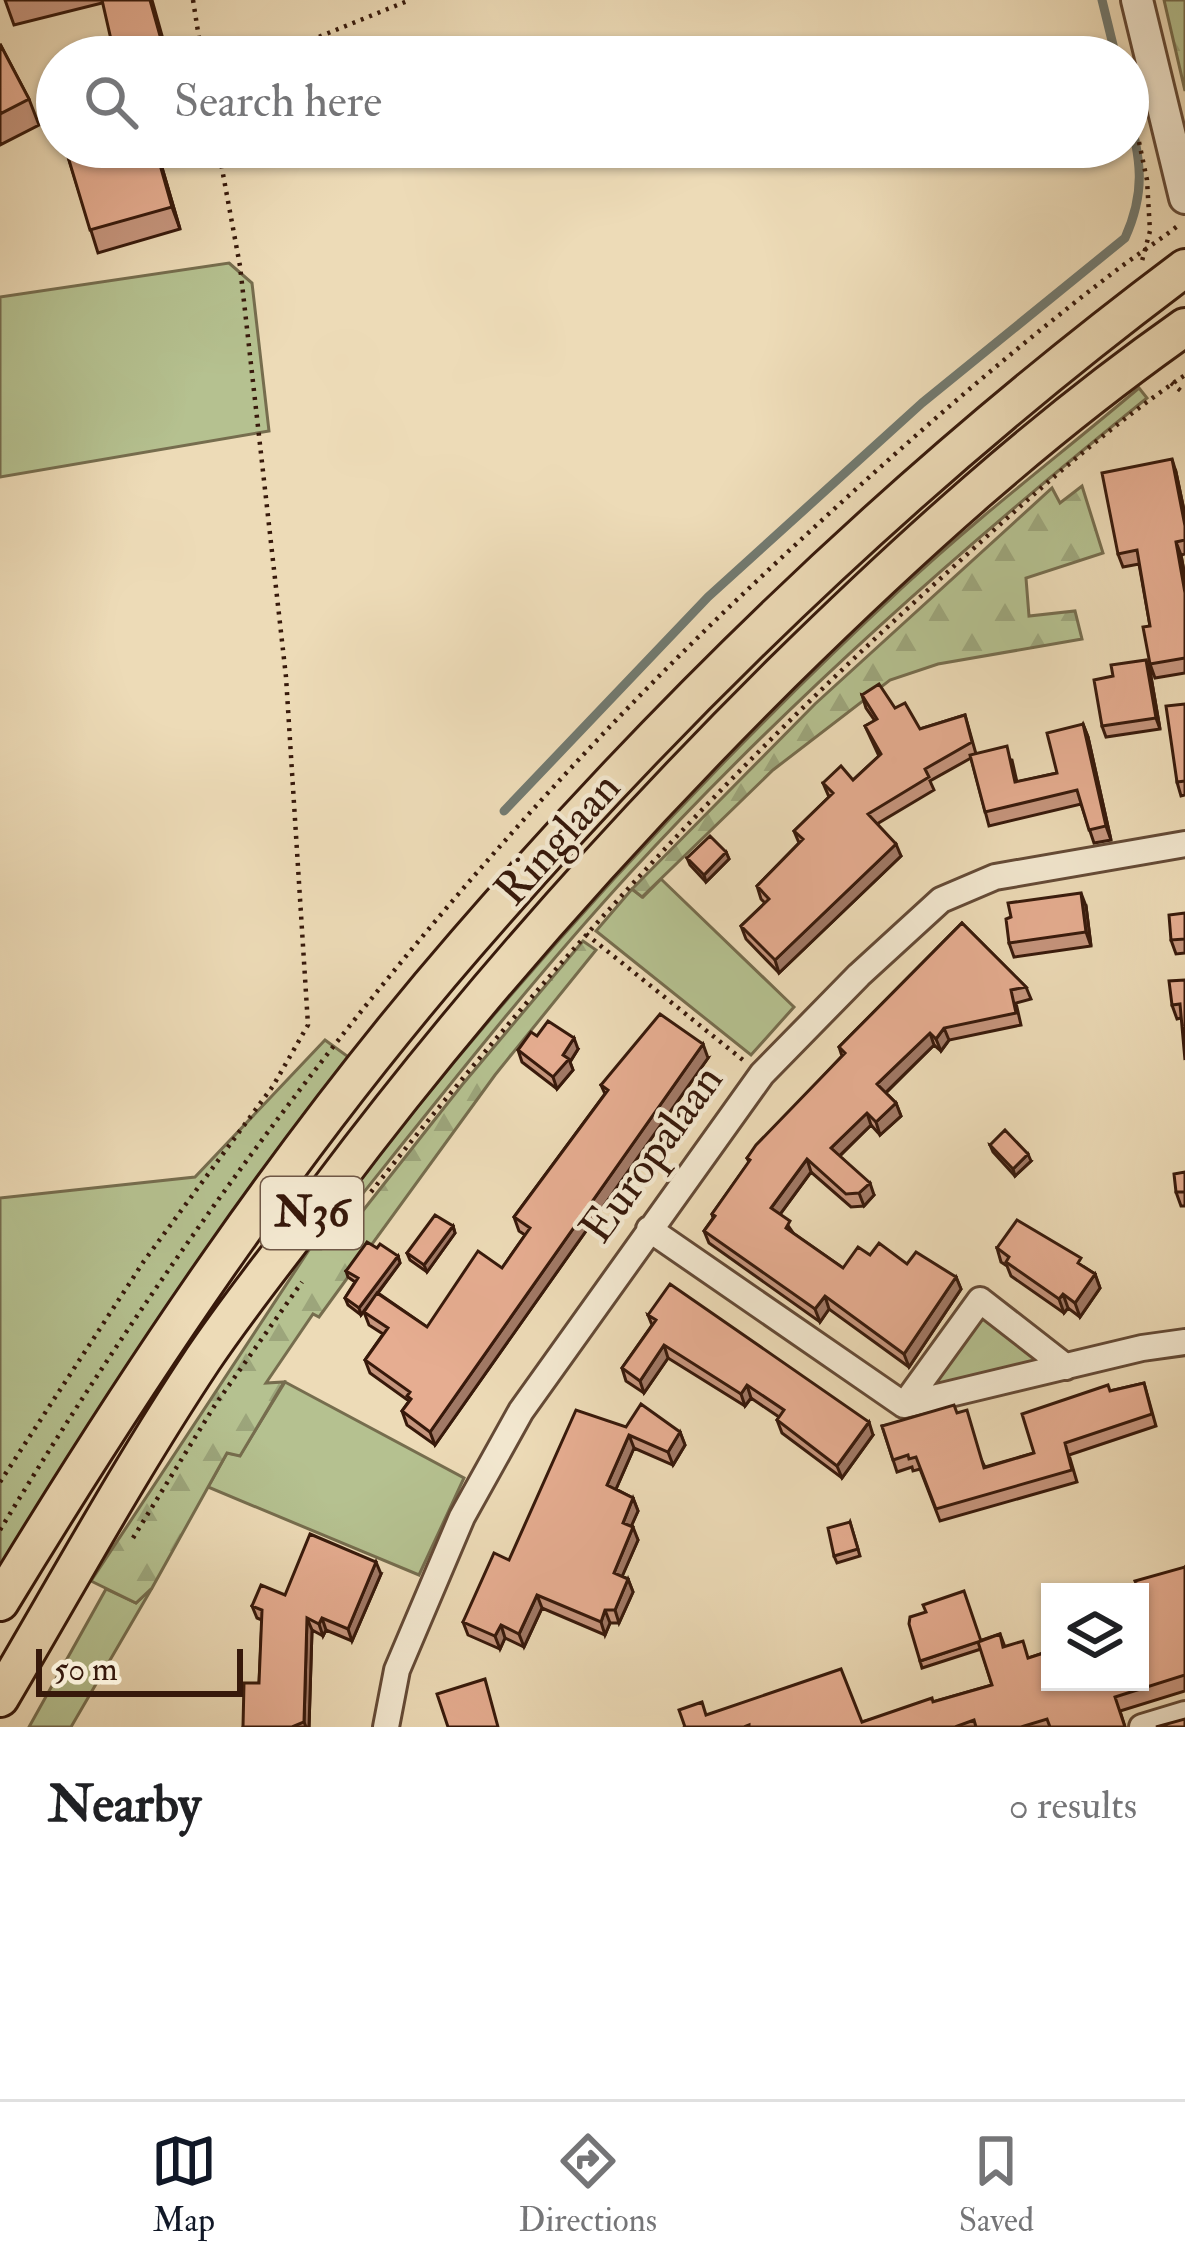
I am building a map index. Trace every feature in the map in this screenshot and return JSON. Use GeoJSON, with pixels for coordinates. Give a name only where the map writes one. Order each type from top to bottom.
{"type":"FeatureCollection","features":[{"type":"Feature","properties":{"kind":"main road","name":"Ringlaan"},"geometry":{"type":"LineString","coordinates":[[0,1602],[195,1297],[322,1124],[464,946],[592,802],[749,640],[961,448],[1185,268]]}},
{"type":"Feature","properties":{"kind":"main road","name":"Ringlaan"},"geometry":{"type":"LineString","coordinates":[[0,1698],[106,1512],[206,1355],[411,1081],[560,907],[683,771],[876,581],[1003,468],[1185,327]]}},
{"type":"Feature","properties":{"kind":"street"},"geometry":{"type":"LineString","coordinates":[[1137,0],[1144,36]]}},
{"type":"Feature","properties":{"kind":"street"},"geometry":{"type":"LineString","coordinates":[[1149,66],[1175,210]]}},
{"type":"Feature","properties":{"kind":"street","name":"Europalaan"},"geometry":{"type":"LineString","coordinates":[[386,1727],[397,1670],[462,1517],[521,1411],[762,1074],[940,900],[995,877],[1185,844]]}},
{"type":"Feature","properties":{"kind":"street"},"geometry":{"type":"LineString","coordinates":[[650,1228],[904,1405],[1185,1342]]}},
{"type":"Feature","properties":{"kind":"street"},"geometry":{"type":"LineString","coordinates":[[904,1405],[980,1300],[1066,1367]]}},
{"type":"Feature","properties":{"kind":"street"},"geometry":{"type":"LineString","coordinates":[[1142,1727],[1185,1714]]}},
{"type":"Feature","properties":{"kind":"path"},"geometry":{"type":"LineString","coordinates":[[193,0],[199,36]]}},
{"type":"Feature","properties":{"kind":"path"},"geometry":{"type":"LineString","coordinates":[[321,36],[410,0]]}},
{"type":"Feature","properties":{"kind":"path"},"geometry":{"type":"LineString","coordinates":[[0,1482],[144,1261],[273,1086],[308,1024],[286,677],[240,266],[222,168]]}},
{"type":"Feature","properties":{"kind":"path"},"geometry":{"type":"LineString","coordinates":[[1143,168],[1149,224],[1143,270]]}},
{"type":"Feature","properties":{"kind":"path"},"geometry":{"type":"LineString","coordinates":[[1149,224],[1175,210]]}},
{"type":"Feature","properties":{"kind":"path"},"geometry":{"type":"LineString","coordinates":[[1144,250],[1185,220]]}},
{"type":"Feature","properties":{"kind":"path"},"geometry":{"type":"LineString","coordinates":[[1166,364],[1171,385],[1185,394]]}},
{"type":"Feature","properties":{"kind":"path"},"geometry":{"type":"LineString","coordinates":[[362,1203],[461,1077],[689,820],[871,641],[1062,472],[1185,375]]}},
{"type":"Feature","properties":{"kind":"path"},"geometry":{"type":"LineString","coordinates":[[586,934],[762,1074]]}},
{"type":"Feature","properties":{"kind":"path"},"geometry":{"type":"LineString","coordinates":[[128,1546],[215,1405],[306,1276]]}},
{"type":"Feature","properties":{"kind":"green space"},"geometry":{"type":"Polygon","coordinates":[[[1164,0],[1185,0],[1185,91],[1164,0]]]}},
{"type":"Feature","properties":{"kind":"green space"},"geometry":{"type":"Polygon","coordinates":[[[229,263],[252,283],[269,431],[0,477],[0,297],[229,263]]]}},
{"type":"Feature","properties":{"kind":"green space"},"geometry":{"type":"Polygon","coordinates":[[[1139,388],[1147,398],[879,626],[690,809],[556,957],[344,1217],[334,1212],[535,967],[751,735],[931,561],[1139,388]]]}},
{"type":"Feature","properties":{"kind":"green space"},"geometry":{"type":"Polygon","coordinates":[[[1082,486],[1103,553],[1026,578],[1029,616],[1075,611],[1082,639],[938,664],[890,680],[773,770],[642,897],[632,889],[815,704],[1052,488],[1060,503],[1082,486]]]}},
{"type":"Feature","properties":{"kind":"green space"},"geometry":{"type":"Polygon","coordinates":[[[661,879],[794,1007],[751,1055],[596,931],[632,889],[643,897],[661,879]]]}},
{"type":"Feature","properties":{"kind":"green space"},"geometry":{"type":"Polygon","coordinates":[[[583,941],[596,950],[495,1075],[266,1383],[284,1382],[240,1456],[227,1453],[152,1588],[136,1603],[91,1581],[334,1212],[354,1222],[583,941]]]}},
{"type":"Feature","properties":{"kind":"green space"},"geometry":{"type":"Polygon","coordinates":[[[325,1040],[354,1061],[0,1574],[0,1198],[195,1177],[325,1040]]]}},
{"type":"Feature","properties":{"kind":"green space"},"geometry":{"type":"Polygon","coordinates":[[[987,1317],[1042,1359],[936,1391],[935,1384],[987,1317]]]}},
{"type":"Feature","properties":{"kind":"green space"},"geometry":{"type":"Polygon","coordinates":[[[285,1382],[464,1478],[419,1575],[208,1487],[227,1453],[240,1455],[285,1382]]]}},
{"type":"Feature","properties":{"kind":"green space"},"geometry":{"type":"Polygon","coordinates":[[[152,1588],[71,1727],[29,1727],[106,1589],[136,1603],[152,1588]]]}},
{"type":"Feature","properties":{"kind":"building"},"geometry":{"type":"Polygon","coordinates":[[[102,0],[150,0],[160,36],[110,36],[102,0]]]}},
{"type":"Feature","properties":{"kind":"building"},"geometry":{"type":"Polygon","coordinates":[[[0,44],[29,99],[0,114],[0,44]]]}},
{"type":"Feature","properties":{"kind":"building"},"geometry":{"type":"Polygon","coordinates":[[[71,168],[161,168],[172,207],[90,230],[71,168]]]}},
{"type":"Feature","properties":{"kind":"building"},"geometry":{"type":"Polygon","coordinates":[[[1172,459],[1185,526],[1185,540],[1176,542],[1185,593],[1185,658],[1150,664],[1143,627],[1150,626],[1137,550],[1118,554],[1102,473],[1172,459]]]}},
{"type":"Feature","properties":{"kind":"building"},"geometry":{"type":"Polygon","coordinates":[[[1146,660],[1156,718],[1102,726],[1094,680],[1113,676],[1111,665],[1146,660]]]}},
{"type":"Feature","properties":{"kind":"building"},"geometry":{"type":"Polygon","coordinates":[[[879,684],[895,708],[905,703],[920,729],[965,715],[972,742],[925,769],[929,777],[868,814],[896,844],[775,960],[741,926],[769,899],[757,886],[803,839],[794,831],[833,793],[823,783],[841,766],[853,780],[881,754],[865,726],[877,719],[862,695],[879,684]]]}},
{"type":"Feature","properties":{"kind":"building"},"geometry":{"type":"Polygon","coordinates":[[[1185,704],[1185,781],[1177,782],[1166,706],[1185,704]]]}},
{"type":"Feature","properties":{"kind":"building"},"geometry":{"type":"Polygon","coordinates":[[[1083,724],[1106,826],[1089,830],[1077,790],[985,812],[970,755],[1007,746],[1015,782],[1057,773],[1047,733],[1083,724]]]}},
{"type":"Feature","properties":{"kind":"building"},"geometry":{"type":"Polygon","coordinates":[[[710,836],[726,852],[704,875],[687,858],[710,836]]]}},
{"type":"Feature","properties":{"kind":"building"},"geometry":{"type":"Polygon","coordinates":[[[1081,893],[1086,932],[1009,943],[1008,903],[1081,893]]]}},
{"type":"Feature","properties":{"kind":"building"},"geometry":{"type":"Polygon","coordinates":[[[1185,913],[1185,939],[1171,940],[1169,915],[1185,913]]]}},
{"type":"Feature","properties":{"kind":"building"},"geometry":{"type":"Polygon","coordinates":[[[962,923],[1026,987],[1011,990],[1016,1013],[944,1028],[936,1039],[930,1033],[877,1084],[896,1103],[876,1122],[867,1113],[831,1148],[870,1183],[859,1193],[846,1194],[807,1159],[771,1208],[790,1221],[786,1228],[843,1268],[858,1247],[870,1255],[879,1243],[907,1264],[916,1252],[956,1277],[904,1354],[825,1296],[815,1309],[704,1231],[756,1145],[845,1053],[839,1047],[962,923]]]}},
{"type":"Feature","properties":{"kind":"building"},"geometry":{"type":"Polygon","coordinates":[[[1185,980],[1185,1060],[1180,1004],[1172,1005],[1169,981],[1185,980]]]}},
{"type":"Feature","properties":{"kind":"building"},"geometry":{"type":"Polygon","coordinates":[[[660,1014],[703,1044],[430,1432],[402,1411],[411,1399],[410,1392],[365,1360],[388,1328],[364,1312],[377,1293],[427,1327],[478,1251],[502,1268],[530,1228],[514,1217],[608,1090],[601,1085],[660,1014]]]}},
{"type":"Feature","properties":{"kind":"building"},"geometry":{"type":"Polygon","coordinates":[[[548,1021],[574,1038],[563,1055],[569,1059],[553,1077],[518,1050],[531,1032],[537,1036],[548,1021]]]}},
{"type":"Feature","properties":{"kind":"building"},"geometry":{"type":"Polygon","coordinates":[[[1005,1130],[1028,1154],[1013,1169],[990,1145],[1005,1130]]]}},
{"type":"Feature","properties":{"kind":"building"},"geometry":{"type":"Polygon","coordinates":[[[1185,1172],[1185,1192],[1176,1192],[1174,1174],[1185,1172]]]}},
{"type":"Feature","properties":{"kind":"building"},"geometry":{"type":"Polygon","coordinates":[[[435,1215],[453,1226],[424,1265],[407,1253],[435,1215]]]}},
{"type":"Feature","properties":{"kind":"building"},"geometry":{"type":"Polygon","coordinates":[[[1017,1220],[1081,1258],[1078,1263],[1095,1274],[1075,1303],[1063,1294],[1059,1299],[1006,1262],[1009,1257],[997,1248],[1017,1220]]]}},
{"type":"Feature","properties":{"kind":"building"},"geometry":{"type":"Polygon","coordinates":[[[367,1242],[398,1256],[359,1308],[345,1298],[358,1278],[346,1271],[367,1242]]]}},
{"type":"Feature","properties":{"kind":"building"},"geometry":{"type":"Polygon","coordinates":[[[670,1284],[869,1422],[837,1466],[777,1420],[784,1410],[747,1385],[741,1394],[664,1345],[640,1381],[622,1368],[656,1320],[648,1315],[670,1284]]]}},
{"type":"Feature","properties":{"kind":"building"},"geometry":{"type":"Polygon","coordinates":[[[1144,1383],[1152,1414],[1065,1443],[1072,1470],[936,1509],[916,1457],[893,1460],[882,1426],[954,1405],[957,1413],[967,1410],[984,1468],[1034,1453],[1022,1414],[1108,1385],[1110,1391],[1144,1383]]]}},
{"type":"Feature","properties":{"kind":"building"},"geometry":{"type":"Polygon","coordinates":[[[641,1404],[680,1432],[668,1452],[629,1435],[607,1485],[633,1498],[623,1523],[633,1527],[614,1573],[628,1579],[615,1610],[605,1610],[601,1622],[537,1595],[519,1634],[501,1625],[495,1636],[463,1622],[494,1553],[509,1560],[576,1410],[626,1427],[641,1404]]]}},
{"type":"Feature","properties":{"kind":"building"},"geometry":{"type":"Polygon","coordinates":[[[850,1522],[858,1549],[834,1556],[828,1528],[850,1522]]]}},
{"type":"Feature","properties":{"kind":"building"},"geometry":{"type":"Polygon","coordinates":[[[310,1534],[376,1562],[348,1629],[322,1618],[319,1624],[307,1618],[304,1722],[292,1727],[243,1727],[244,1683],[259,1683],[262,1610],[252,1606],[261,1585],[285,1595],[310,1534]]]}},
{"type":"Feature","properties":{"kind":"building"},"geometry":{"type":"Polygon","coordinates":[[[1185,1567],[1185,1675],[1149,1686],[1149,1583],[1135,1581],[1185,1567]]]}},
{"type":"Feature","properties":{"kind":"building"},"geometry":{"type":"Polygon","coordinates":[[[964,1591],[981,1641],[920,1661],[910,1617],[926,1612],[923,1605],[964,1591]]]}},
{"type":"Feature","properties":{"kind":"building"},"geometry":{"type":"Polygon","coordinates":[[[1000,1634],[1003,1647],[1023,1641],[1028,1658],[1041,1654],[1041,1691],[1134,1691],[1115,1697],[1125,1727],[1050,1727],[1047,1719],[1021,1727],[976,1727],[974,1720],[955,1727],[685,1727],[679,1710],[702,1702],[706,1715],[841,1669],[862,1722],[932,1698],[933,1702],[992,1685],[978,1642],[1000,1634]]]}},
{"type":"Feature","properties":{"kind":"building"},"geometry":{"type":"Polygon","coordinates":[[[485,1679],[498,1727],[448,1727],[437,1694],[485,1679]]]}},
{"type":"Feature","properties":{"kind":"building"},"geometry":{"type":"Polygon","coordinates":[[[1185,1719],[1185,1727],[1156,1727],[1185,1719]]]}},
{"type":"Feature","properties":{"kind":"waterway"},"geometry":{"type":"LineString","coordinates":[[1102,0],[1111,36]]}},
{"type":"Feature","properties":{"kind":"waterway"},"geometry":{"type":"LineString","coordinates":[[504,811],[708,597],[922,403],[1125,238],[1139,189],[1138,168]]}}]}
